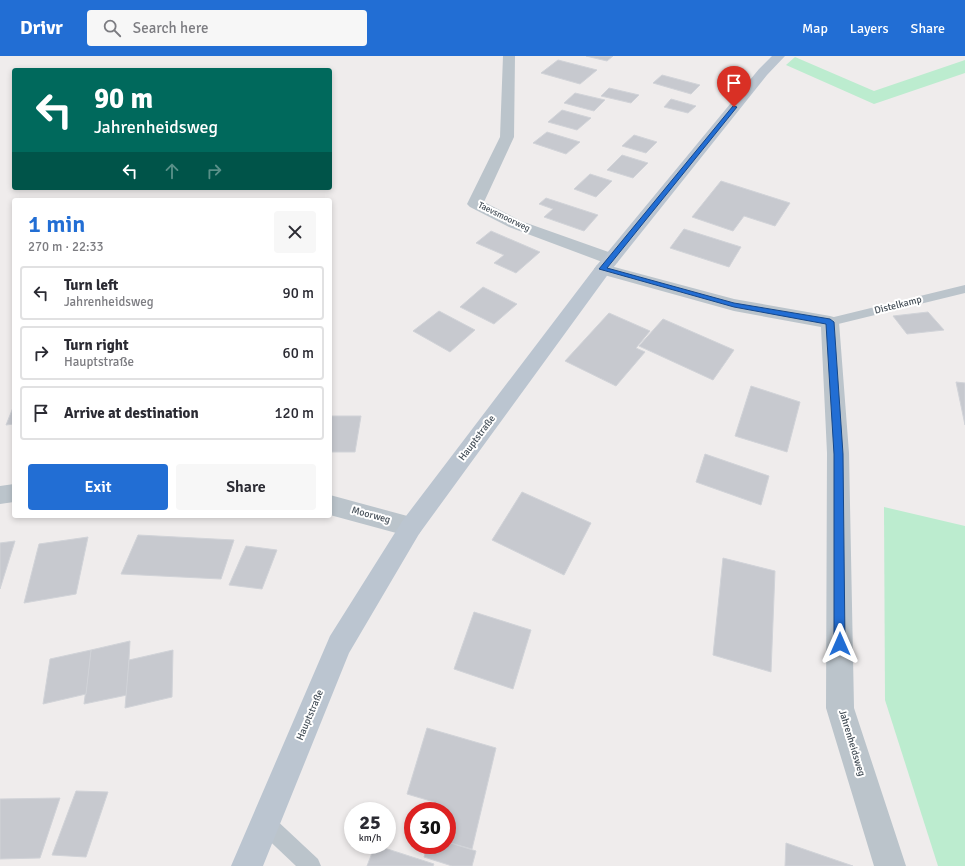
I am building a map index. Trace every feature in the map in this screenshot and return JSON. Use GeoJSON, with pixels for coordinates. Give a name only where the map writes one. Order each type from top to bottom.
{"type":"FeatureCollection","features":[{"type":"Feature","properties":{"kind":"main road","name":"Hauptstraße"},"geometry":{"type":"LineString","coordinates":[[247,866],[339,645],[411,527],[607,264],[758,78],[779,56]]}},
{"type":"Feature","properties":{"kind":"street","name":"Taevsmoorweg"},"geometry":{"type":"LineString","coordinates":[[509,56],[507,137],[475,204],[514,224],[607,264]]}},
{"type":"Feature","properties":{"kind":"street"},"geometry":{"type":"LineString","coordinates":[[607,264],[734,305],[830,322]]}},
{"type":"Feature","properties":{"kind":"street","name":"Jahrenheidsweg"},"geometry":{"type":"LineString","coordinates":[[830,322],[838,454],[840,708],[890,866]]}},
{"type":"Feature","properties":{"kind":"street"},"geometry":{"type":"LineString","coordinates":[[0,495],[12,493]]}},
{"type":"Feature","properties":{"kind":"street","name":"Moorweg"},"geometry":{"type":"LineString","coordinates":[[332,506],[390,520],[411,527]]}},
{"type":"Feature","properties":{"kind":"lane","name":"Distelkamp"},"geometry":{"type":"LineString","coordinates":[[830,322],[965,289]]}},
{"type":"Feature","properties":{"kind":"lane"},"geometry":{"type":"LineString","coordinates":[[265,823],[311,866]]}},
{"type":"Feature","properties":{"kind":"green space"},"geometry":{"type":"Polygon","coordinates":[[[795,57],[874,91],[965,60],[965,73],[874,104],[786,65],[795,57]]]}},
{"type":"Feature","properties":{"kind":"green space"},"geometry":{"type":"Polygon","coordinates":[[[884,507],[965,526],[965,866],[938,866],[885,700],[884,507]]]}},
{"type":"Feature","properties":{"kind":"building"},"geometry":{"type":"Polygon","coordinates":[[[586,56],[613,56],[607,61],[586,56]]]}},
{"type":"Feature","properties":{"kind":"building"},"geometry":{"type":"Polygon","coordinates":[[[558,60],[597,70],[580,84],[541,73],[558,60]]]}},
{"type":"Feature","properties":{"kind":"building"},"geometry":{"type":"Polygon","coordinates":[[[662,75],[700,85],[691,94],[653,83],[662,75]]]}},
{"type":"Feature","properties":{"kind":"building"},"geometry":{"type":"Polygon","coordinates":[[[609,88],[639,95],[631,103],[601,96],[609,88]]]}},
{"type":"Feature","properties":{"kind":"building"},"geometry":{"type":"Polygon","coordinates":[[[575,93],[605,100],[594,111],[564,103],[575,93]]]}},
{"type":"Feature","properties":{"kind":"building"},"geometry":{"type":"Polygon","coordinates":[[[671,99],[696,106],[688,113],[664,107],[671,99]]]}},
{"type":"Feature","properties":{"kind":"building"},"geometry":{"type":"Polygon","coordinates":[[[562,110],[591,118],[577,130],[548,122],[562,110]]]}},
{"type":"Feature","properties":{"kind":"building"},"geometry":{"type":"Polygon","coordinates":[[[547,132],[580,142],[566,154],[533,143],[547,132]]]}},
{"type":"Feature","properties":{"kind":"building"},"geometry":{"type":"Polygon","coordinates":[[[634,135],[657,142],[646,153],[622,146],[634,135]]]}},
{"type":"Feature","properties":{"kind":"building"},"geometry":{"type":"Polygon","coordinates":[[[622,155],[648,163],[633,178],[607,170],[622,155]]]}},
{"type":"Feature","properties":{"kind":"building"},"geometry":{"type":"Polygon","coordinates":[[[590,174],[612,181],[596,197],[574,189],[590,174]]]}},
{"type":"Feature","properties":{"kind":"building"},"geometry":{"type":"Polygon","coordinates":[[[721,181],[790,203],[775,226],[744,216],[733,231],[692,217],[721,181]]]}},
{"type":"Feature","properties":{"kind":"building"},"geometry":{"type":"Polygon","coordinates":[[[546,198],[598,215],[584,231],[544,217],[553,209],[539,204],[546,198]]]}},
{"type":"Feature","properties":{"kind":"building"},"geometry":{"type":"Polygon","coordinates":[[[684,229],[741,247],[729,267],[670,248],[684,229]]]}},
{"type":"Feature","properties":{"kind":"building"},"geometry":{"type":"Polygon","coordinates":[[[491,231],[540,252],[516,273],[494,263],[504,255],[476,243],[491,231]]]}},
{"type":"Feature","properties":{"kind":"building"},"geometry":{"type":"Polygon","coordinates":[[[483,287],[517,304],[494,324],[460,307],[483,287]]]}},
{"type":"Feature","properties":{"kind":"building"},"geometry":{"type":"Polygon","coordinates":[[[439,311],[475,330],[450,352],[413,331],[439,311]]]}},
{"type":"Feature","properties":{"kind":"building"},"geometry":{"type":"Polygon","coordinates":[[[928,312],[944,330],[907,334],[893,316],[928,312]]]}},
{"type":"Feature","properties":{"kind":"building"},"geometry":{"type":"Polygon","coordinates":[[[609,313],[650,331],[636,348],[645,352],[616,386],[565,361],[609,313]]]}},
{"type":"Feature","properties":{"kind":"building"},"geometry":{"type":"Polygon","coordinates":[[[663,319],[734,350],[713,380],[639,346],[663,319]]]}},
{"type":"Feature","properties":{"kind":"building"},"geometry":{"type":"Polygon","coordinates":[[[956,382],[965,383],[965,425],[956,382]]]}},
{"type":"Feature","properties":{"kind":"building"},"geometry":{"type":"Polygon","coordinates":[[[751,386],[800,402],[787,452],[735,436],[751,386]]]}},
{"type":"Feature","properties":{"kind":"building"},"geometry":{"type":"Polygon","coordinates":[[[12,410],[12,424],[6,425],[12,410]]]}},
{"type":"Feature","properties":{"kind":"building"},"geometry":{"type":"Polygon","coordinates":[[[332,416],[361,416],[355,452],[332,452],[332,416]]]}},
{"type":"Feature","properties":{"kind":"building"},"geometry":{"type":"Polygon","coordinates":[[[705,454],[769,476],[761,505],[696,482],[705,454]]]}},
{"type":"Feature","properties":{"kind":"building"},"geometry":{"type":"Polygon","coordinates":[[[522,492],[591,523],[564,575],[492,540],[522,492]]]}},
{"type":"Feature","properties":{"kind":"building"},"geometry":{"type":"Polygon","coordinates":[[[138,535],[234,540],[221,579],[121,574],[138,535]]]}},
{"type":"Feature","properties":{"kind":"building"},"geometry":{"type":"Polygon","coordinates":[[[88,537],[76,594],[24,603],[39,544],[88,537]]]}},
{"type":"Feature","properties":{"kind":"building"},"geometry":{"type":"Polygon","coordinates":[[[15,541],[0,589],[0,543],[15,541]]]}},
{"type":"Feature","properties":{"kind":"building"},"geometry":{"type":"Polygon","coordinates":[[[246,546],[277,550],[262,589],[229,585],[246,546]]]}},
{"type":"Feature","properties":{"kind":"building"},"geometry":{"type":"Polygon","coordinates":[[[723,558],[775,571],[771,672],[713,655],[723,558]]]}},
{"type":"Feature","properties":{"kind":"building"},"geometry":{"type":"Polygon","coordinates":[[[474,612],[531,630],[513,689],[454,669],[474,612]]]}},
{"type":"Feature","properties":{"kind":"building"},"geometry":{"type":"Polygon","coordinates":[[[130,641],[127,695],[84,704],[91,650],[130,641]]]}},
{"type":"Feature","properties":{"kind":"building"},"geometry":{"type":"Polygon","coordinates":[[[91,650],[86,694],[43,704],[50,659],[91,650]]]}},
{"type":"Feature","properties":{"kind":"building"},"geometry":{"type":"Polygon","coordinates":[[[173,650],[172,697],[125,708],[129,660],[173,650]]]}},
{"type":"Feature","properties":{"kind":"building"},"geometry":{"type":"Polygon","coordinates":[[[427,728],[496,748],[472,849],[456,845],[456,802],[434,802],[407,794],[427,728]]]}},
{"type":"Feature","properties":{"kind":"building"},"geometry":{"type":"Polygon","coordinates":[[[76,791],[108,792],[86,857],[52,855],[76,791]]]}},
{"type":"Feature","properties":{"kind":"building"},"geometry":{"type":"Polygon","coordinates":[[[60,798],[40,858],[0,859],[0,799],[60,798]]]}},
{"type":"Feature","properties":{"kind":"building"},"geometry":{"type":"Polygon","coordinates":[[[786,843],[853,866],[785,866],[786,843]]]}},
{"type":"Feature","properties":{"kind":"building"},"geometry":{"type":"Polygon","coordinates":[[[456,845],[476,851],[472,866],[452,866],[424,857],[425,854],[456,854],[456,845]]]}},
{"type":"Feature","properties":{"kind":"building"},"geometry":{"type":"Polygon","coordinates":[[[396,852],[434,864],[433,866],[367,866],[372,854],[396,854],[396,852]]]}},
{"type":"Feature","properties":{"kind":"route"},"geometry":{"type":"LineString","coordinates":[[734,107],[603,269],[734,305],[830,322],[838,454],[840,644]]}}]}
